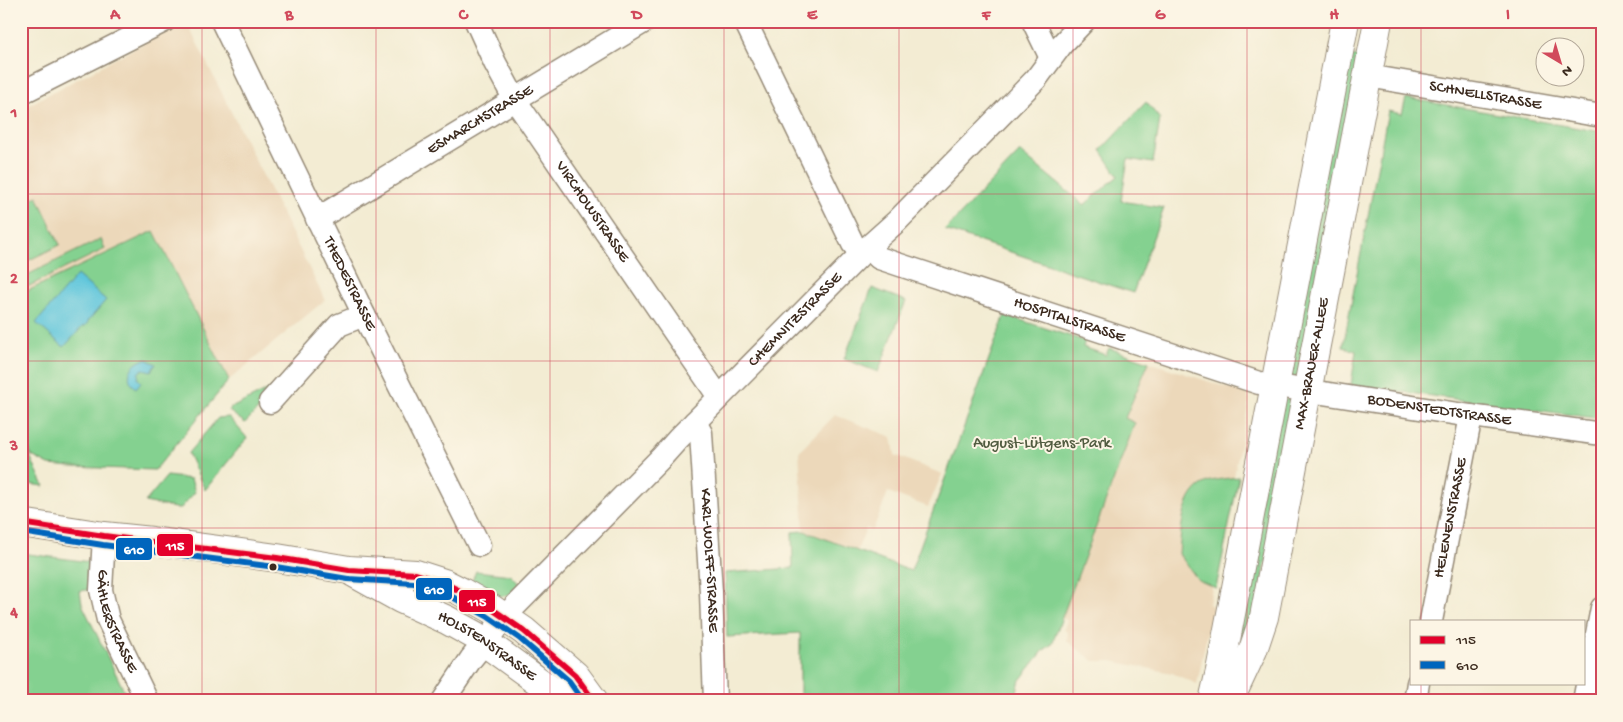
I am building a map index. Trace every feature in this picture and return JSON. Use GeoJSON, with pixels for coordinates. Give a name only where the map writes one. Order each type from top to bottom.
{"type":"FeatureCollection","features":[{"type":"Feature","properties":{"kind":"main road","name":"MAX-BRAUER-ALLEE"},"geometry":{"type":"LineString","coordinates":[[1214,701],[1345,21]]}},
{"type":"Feature","properties":{"kind":"main road","name":"MAX-BRAUER-ALLEE"},"geometry":{"type":"LineString","coordinates":[[1229,701],[1253,650],[1264,617],[1378,21]]}},
{"type":"Feature","properties":{"kind":"main road","name":"HOLSTENSTRASSE"},"geometry":{"type":"LineString","coordinates":[[21,523],[104,536],[277,558],[349,570],[416,574],[444,583],[505,618],[539,643],[575,675],[594,701]]}},
{"type":"Feature","properties":{"kind":"main road","name":"HOLSTENSTRASSE"},"geometry":{"type":"LineString","coordinates":[[349,570],[401,599],[463,628],[485,641],[568,701]]}},
{"type":"Feature","properties":{"kind":"street"},"geometry":{"type":"LineString","coordinates":[[21,93],[164,21]]}},
{"type":"Feature","properties":{"kind":"street","name":"THEDESTRASSE"},"geometry":{"type":"LineString","coordinates":[[222,21],[364,315],[479,545]]}},
{"type":"Feature","properties":{"kind":"street","name":"VIRCHOWSTRASSE"},"geometry":{"type":"LineString","coordinates":[[476,21],[495,63],[515,100],[719,397]]}},
{"type":"Feature","properties":{"kind":"street","name":"ESMARCHSTRASSE"},"geometry":{"type":"LineString","coordinates":[[318,219],[645,21]]}},
{"type":"Feature","properties":{"kind":"street","name":"HOSPITALSTRASSE"},"geometry":{"type":"LineString","coordinates":[[745,21],[853,244],[879,258],[1259,383],[1275,385]]}},
{"type":"Feature","properties":{"kind":"street"},"geometry":{"type":"LineString","coordinates":[[1033,21],[1051,58]]}},
{"type":"Feature","properties":{"kind":"street","name":"CHEMNITZSTRASSE"},"geometry":{"type":"LineString","coordinates":[[443,701],[485,641],[505,618],[719,397],[864,250],[897,221],[1036,79],[1062,44],[1084,21]]}},
{"type":"Feature","properties":{"kind":"street","name":"SCHNELLSTRASSE"},"geometry":{"type":"LineString","coordinates":[[1368,76],[1602,116]]}},
{"type":"Feature","properties":{"kind":"street"},"geometry":{"type":"LineString","coordinates":[[270,402],[339,325],[364,315]]}},
{"type":"Feature","properties":{"kind":"street","name":"BODENSTEDTSTRASSE"},"geometry":{"type":"LineString","coordinates":[[1275,385],[1471,416],[1602,434]]}},
{"type":"Feature","properties":{"kind":"street","name":"HELENENSTRASSE"},"geometry":{"type":"LineString","coordinates":[[1431,620],[1471,416]]}},
{"type":"Feature","properties":{"kind":"street","name":"KARL-WOLFF-STRASSE"},"geometry":{"type":"LineString","coordinates":[[695,422],[701,433],[715,701]]}},
{"type":"Feature","properties":{"kind":"street","name":"GÄHLERSTRASSE"},"geometry":{"type":"LineString","coordinates":[[104,536],[101,590],[108,620],[147,701]]}},
{"type":"Feature","properties":{"kind":"street"},"geometry":{"type":"LineString","coordinates":[[1584,701],[1602,608]]}},
{"type":"Feature","properties":{"kind":"street"},"geometry":{"type":"LineString","coordinates":[[1415,701],[1418,684]]}},
{"type":"Feature","properties":{"kind":"shaded area"},"geometry":{"type":"Polygon","coordinates":[[[186,21],[325,300],[229,380],[154,231],[21,294],[21,109],[186,21]]]}},
{"type":"Feature","properties":{"kind":"shaded area"},"geometry":{"type":"Polygon","coordinates":[[[1149,362],[1247,394],[1249,400],[1209,604],[1213,606],[1197,684],[1172,673],[1112,661],[1094,661],[1067,641],[1068,633],[1064,629],[1067,620],[1062,618],[1135,423],[1125,418],[1149,362]]]}},
{"type":"Feature","properties":{"kind":"shaded area"},"geometry":{"type":"Polygon","coordinates":[[[835,415],[892,437],[895,455],[942,474],[928,507],[888,492],[873,530],[866,528],[857,551],[804,531],[799,452],[835,415]]]}},
{"type":"Feature","properties":{"kind":"green space"},"geometry":{"type":"Polygon","coordinates":[[[1345,55],[1362,58],[1301,379],[1284,376],[1345,55]]]}},
{"type":"Feature","properties":{"kind":"green space"},"geometry":{"type":"Polygon","coordinates":[[[1406,98],[1602,132],[1602,419],[1351,385],[1356,351],[1343,347],[1388,111],[1402,114],[1406,98]]]}},
{"type":"Feature","properties":{"kind":"green space"},"geometry":{"type":"Polygon","coordinates":[[[1146,102],[1160,119],[1153,163],[1128,159],[1121,201],[1164,208],[1133,293],[945,230],[1020,152],[1084,205],[1118,176],[1101,150],[1146,102]]]}},
{"type":"Feature","properties":{"kind":"green space"},"geometry":{"type":"Polygon","coordinates":[[[37,196],[60,245],[21,264],[21,204],[37,196]]]}},
{"type":"Feature","properties":{"kind":"green space"},"geometry":{"type":"Polygon","coordinates":[[[154,231],[229,380],[155,470],[49,465],[32,456],[21,433],[21,294],[154,231]]]}},
{"type":"Feature","properties":{"kind":"green space"},"geometry":{"type":"Polygon","coordinates":[[[101,239],[105,249],[21,290],[21,278],[101,239]]]}},
{"type":"Feature","properties":{"kind":"green space"},"geometry":{"type":"Polygon","coordinates":[[[872,288],[906,301],[878,372],[844,359],[872,288]]]}},
{"type":"Feature","properties":{"kind":"green space","name":"August-Lütgens-Park"},"geometry":{"type":"Polygon","coordinates":[[[1005,315],[1085,341],[1083,347],[1106,355],[1109,348],[1149,362],[1125,418],[1135,423],[1052,644],[1044,650],[1020,680],[1017,691],[1010,701],[800,701],[800,633],[727,637],[725,573],[793,568],[792,532],[804,531],[911,571],[1005,315]]]}},
{"type":"Feature","properties":{"kind":"green space"},"geometry":{"type":"Polygon","coordinates":[[[272,388],[274,393],[245,423],[229,411],[231,408],[272,388]]]}},
{"type":"Feature","properties":{"kind":"green space"},"geometry":{"type":"Polygon","coordinates":[[[1279,398],[1296,401],[1258,604],[1226,691],[1279,398]]]}},
{"type":"Feature","properties":{"kind":"green space"},"geometry":{"type":"Polygon","coordinates":[[[229,417],[247,438],[205,490],[188,453],[218,418],[229,417]]]}},
{"type":"Feature","properties":{"kind":"green space"},"geometry":{"type":"Polygon","coordinates":[[[21,437],[44,486],[21,483],[21,437]]]}},
{"type":"Feature","properties":{"kind":"green space"},"geometry":{"type":"Polygon","coordinates":[[[167,476],[191,479],[195,492],[180,509],[145,502],[167,476]]]}},
{"type":"Feature","properties":{"kind":"green space"},"geometry":{"type":"Polygon","coordinates":[[[1239,477],[1216,588],[1198,580],[1179,554],[1182,522],[1189,501],[1201,485],[1211,481],[1239,477]]]}},
{"type":"Feature","properties":{"kind":"green space"},"geometry":{"type":"Polygon","coordinates":[[[21,553],[90,562],[93,589],[80,591],[82,604],[129,701],[21,701],[21,553]]]}},
{"type":"Feature","properties":{"kind":"green space"},"geometry":{"type":"Polygon","coordinates":[[[476,571],[511,575],[521,586],[508,595],[496,596],[490,594],[470,585],[476,571]]]}},
{"type":"Feature","properties":{"kind":"water"},"geometry":{"type":"Polygon","coordinates":[[[77,275],[106,300],[84,327],[64,347],[36,323],[77,275]]]}},
{"type":"Feature","properties":{"kind":"water"},"geometry":{"type":"Polygon","coordinates":[[[146,359],[156,364],[151,371],[143,369],[139,372],[138,379],[141,382],[136,388],[130,380],[130,371],[137,363],[146,359]]]}},
{"type":"Feature","properties":{"kind":"transit line","name":"115"},"geometry":{"type":"LineString","coordinates":[[21,523],[104,536],[277,558],[349,570],[416,574],[444,583],[460,591],[492,609],[524,631],[575,675],[594,701]]}},
{"type":"Feature","properties":{"kind":"transit line","name":"610"},"geometry":{"type":"LineString","coordinates":[[21,532],[103,545],[276,567],[348,579],[414,583],[441,591],[487,616],[519,638],[569,681],[583,701]]}}]}
